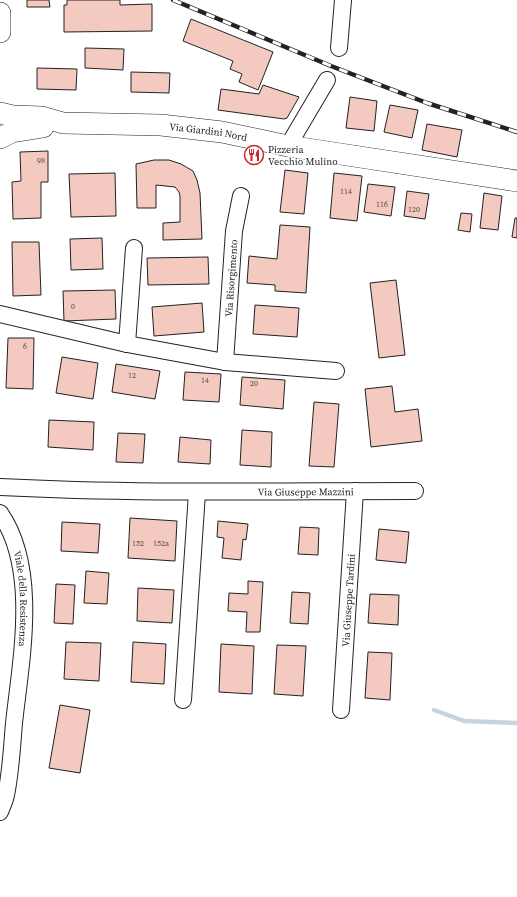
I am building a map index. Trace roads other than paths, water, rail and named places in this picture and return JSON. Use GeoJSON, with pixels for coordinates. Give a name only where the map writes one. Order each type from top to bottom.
{"type":"FeatureCollection","features":[{"type":"Feature","properties":{"kind":"main road"},"geometry":{"type":"LineString","coordinates":[[0,13],[0,32]]}},
{"type":"Feature","properties":{"kind":"main road","name":"Via Giardini Nord"},"geometry":{"type":"LineString","coordinates":[[0,134],[2,130],[2,122],[0,114],[42,117],[63,123]]}},
{"type":"Feature","properties":{"kind":"main road","name":"Via Giardini Nord"},"geometry":{"type":"LineString","coordinates":[[0,138],[12,132],[63,123],[161,125],[222,132],[288,146],[517,181]]}},
{"type":"Feature","properties":{"kind":"street"},"geometry":{"type":"LineString","coordinates":[[339,48],[342,0]]}},
{"type":"Feature","properties":{"kind":"street"},"geometry":{"type":"LineString","coordinates":[[288,146],[327,80]]}},
{"type":"Feature","properties":{"kind":"street","name":"Via Risorgimento"},"geometry":{"type":"LineString","coordinates":[[225,362],[234,231],[240,196]]}},
{"type":"Feature","properties":{"kind":"street"},"geometry":{"type":"LineString","coordinates":[[128,344],[134,248]]}},
{"type":"Feature","properties":{"kind":"street"},"geometry":{"type":"LineString","coordinates":[[0,314],[128,344],[225,362],[336,371]]}},
{"type":"Feature","properties":{"kind":"street","name":"Via Giuseppe Mazzini"},"geometry":{"type":"LineString","coordinates":[[0,487],[79,491],[197,493],[415,491]]}},
{"type":"Feature","properties":{"kind":"street","name":"Via Giuseppe Tardini"},"geometry":{"type":"LineString","coordinates":[[341,710],[355,491]]}},
{"type":"Feature","properties":{"kind":"street"},"geometry":{"type":"LineString","coordinates":[[183,700],[197,493]]}},
{"type":"Feature","properties":{"kind":"street","name":"Viale della Resistenza"},"geometry":{"type":"LineString","coordinates":[[0,513],[7,523],[19,553],[24,589],[23,637],[18,689],[6,796],[0,812]]}},
{"type":"Feature","properties":{"kind":"waterway"},"geometry":{"type":"LineString","coordinates":[[434,710],[464,721],[517,723]]}},
{"type":"Feature","properties":{"kind":"railway"},"geometry":{"type":"LineString","coordinates":[[173,0],[331,66],[427,103],[517,132]]}},
{"type":"Feature","properties":{"kind":"place","name":"Pizzeria Vecchio Mulino"},"geometry":{"type":"Point","coordinates":[254,155]}}]}
